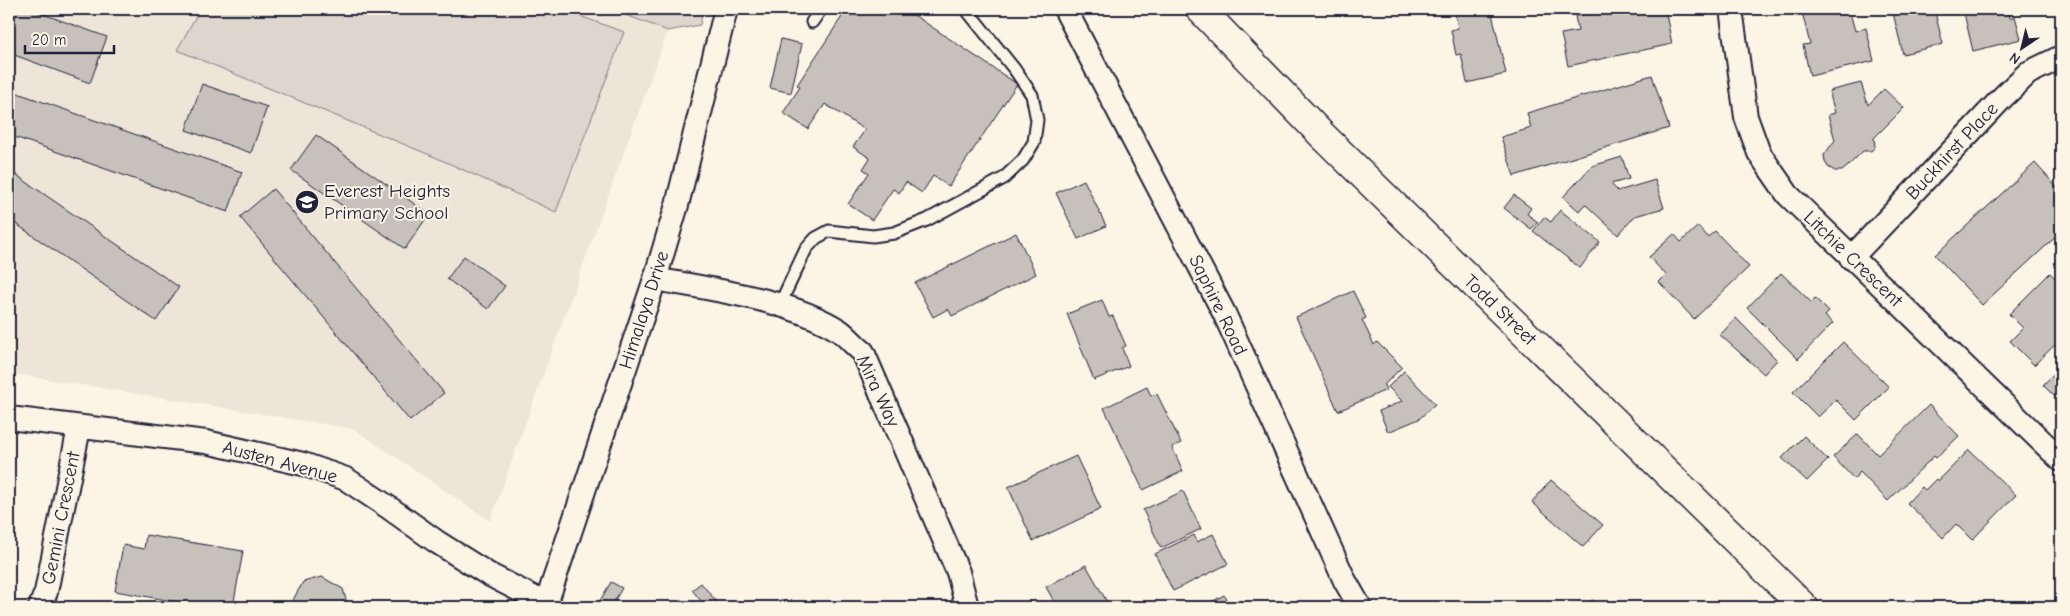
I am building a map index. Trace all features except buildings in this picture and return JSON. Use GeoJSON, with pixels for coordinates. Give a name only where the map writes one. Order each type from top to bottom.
{"type":"FeatureCollection","features":[{"type":"Feature","properties":{"kind":"street","name":"Himalaya Drive"},"geometry":{"type":"LineString","coordinates":[[548,606],[655,279],[677,205],[726,9]]}},
{"type":"Feature","properties":{"kind":"street","name":"Saphire Road"},"geometry":{"type":"LineString","coordinates":[[1065,9],[1224,313],[1345,581],[1360,607]]}},
{"type":"Feature","properties":{"kind":"street","name":"Todd Street"},"geometry":{"type":"LineString","coordinates":[[1200,9],[1329,142],[1804,607]]}},
{"type":"Feature","properties":{"kind":"street","name":"Litchie Crescent"},"geometry":{"type":"LineString","coordinates":[[1731,9],[1746,117],[1759,153],[1788,195],[2061,460]]}},
{"type":"Feature","properties":{"kind":"street","name":"Buckhirst Place"},"geometry":{"type":"LineString","coordinates":[[1851,258],[2009,91],[2028,73],[2061,57]]}},
{"type":"Feature","properties":{"kind":"street","name":"Mira Way"},"geometry":{"type":"LineString","coordinates":[[655,279],[730,293],[808,314],[841,332],[863,352],[958,572],[967,607]]}},
{"type":"Feature","properties":{"kind":"street","name":"Austen Avenue"},"geometry":{"type":"LineString","coordinates":[[9,418],[206,442],[303,464],[346,479],[437,542],[488,574],[548,606]]}},
{"type":"Feature","properties":{"kind":"street","name":"Gemini Crescent"},"geometry":{"type":"LineString","coordinates":[[40,607],[46,592],[79,428]]}},
{"type":"Feature","properties":{"kind":"lane"},"geometry":{"type":"LineString","coordinates":[[812,22],[821,9]]}},
{"type":"Feature","properties":{"kind":"lane"},"geometry":{"type":"LineString","coordinates":[[779,306],[806,248],[816,238],[830,231],[873,236],[894,233],[926,220],[1004,178],[1023,160],[1034,142],[1037,120],[1032,95],[1015,70],[966,9]]}},
{"type":"Feature","properties":{"kind":"shaded area","name":"Everest Heights Primary School"},"geometry":{"type":"Polygon","coordinates":[[[9,9],[610,9],[668,31],[490,521],[354,429],[9,373],[9,9]]]}},
{"type":"Feature","properties":{"kind":"shaded area"},"geometry":{"type":"Polygon","coordinates":[[[200,9],[560,9],[624,32],[556,212],[437,158],[177,50],[200,9]]]}},
{"type":"Feature","properties":{"kind":"shaded area"},"geometry":{"type":"Polygon","coordinates":[[[610,9],[703,9],[700,25],[668,31],[610,9]]]}},
{"type":"Feature","properties":{"kind":"place","name":"Everest Heights Primary School"},"geometry":{"type":"Point","coordinates":[307,202]}}]}
